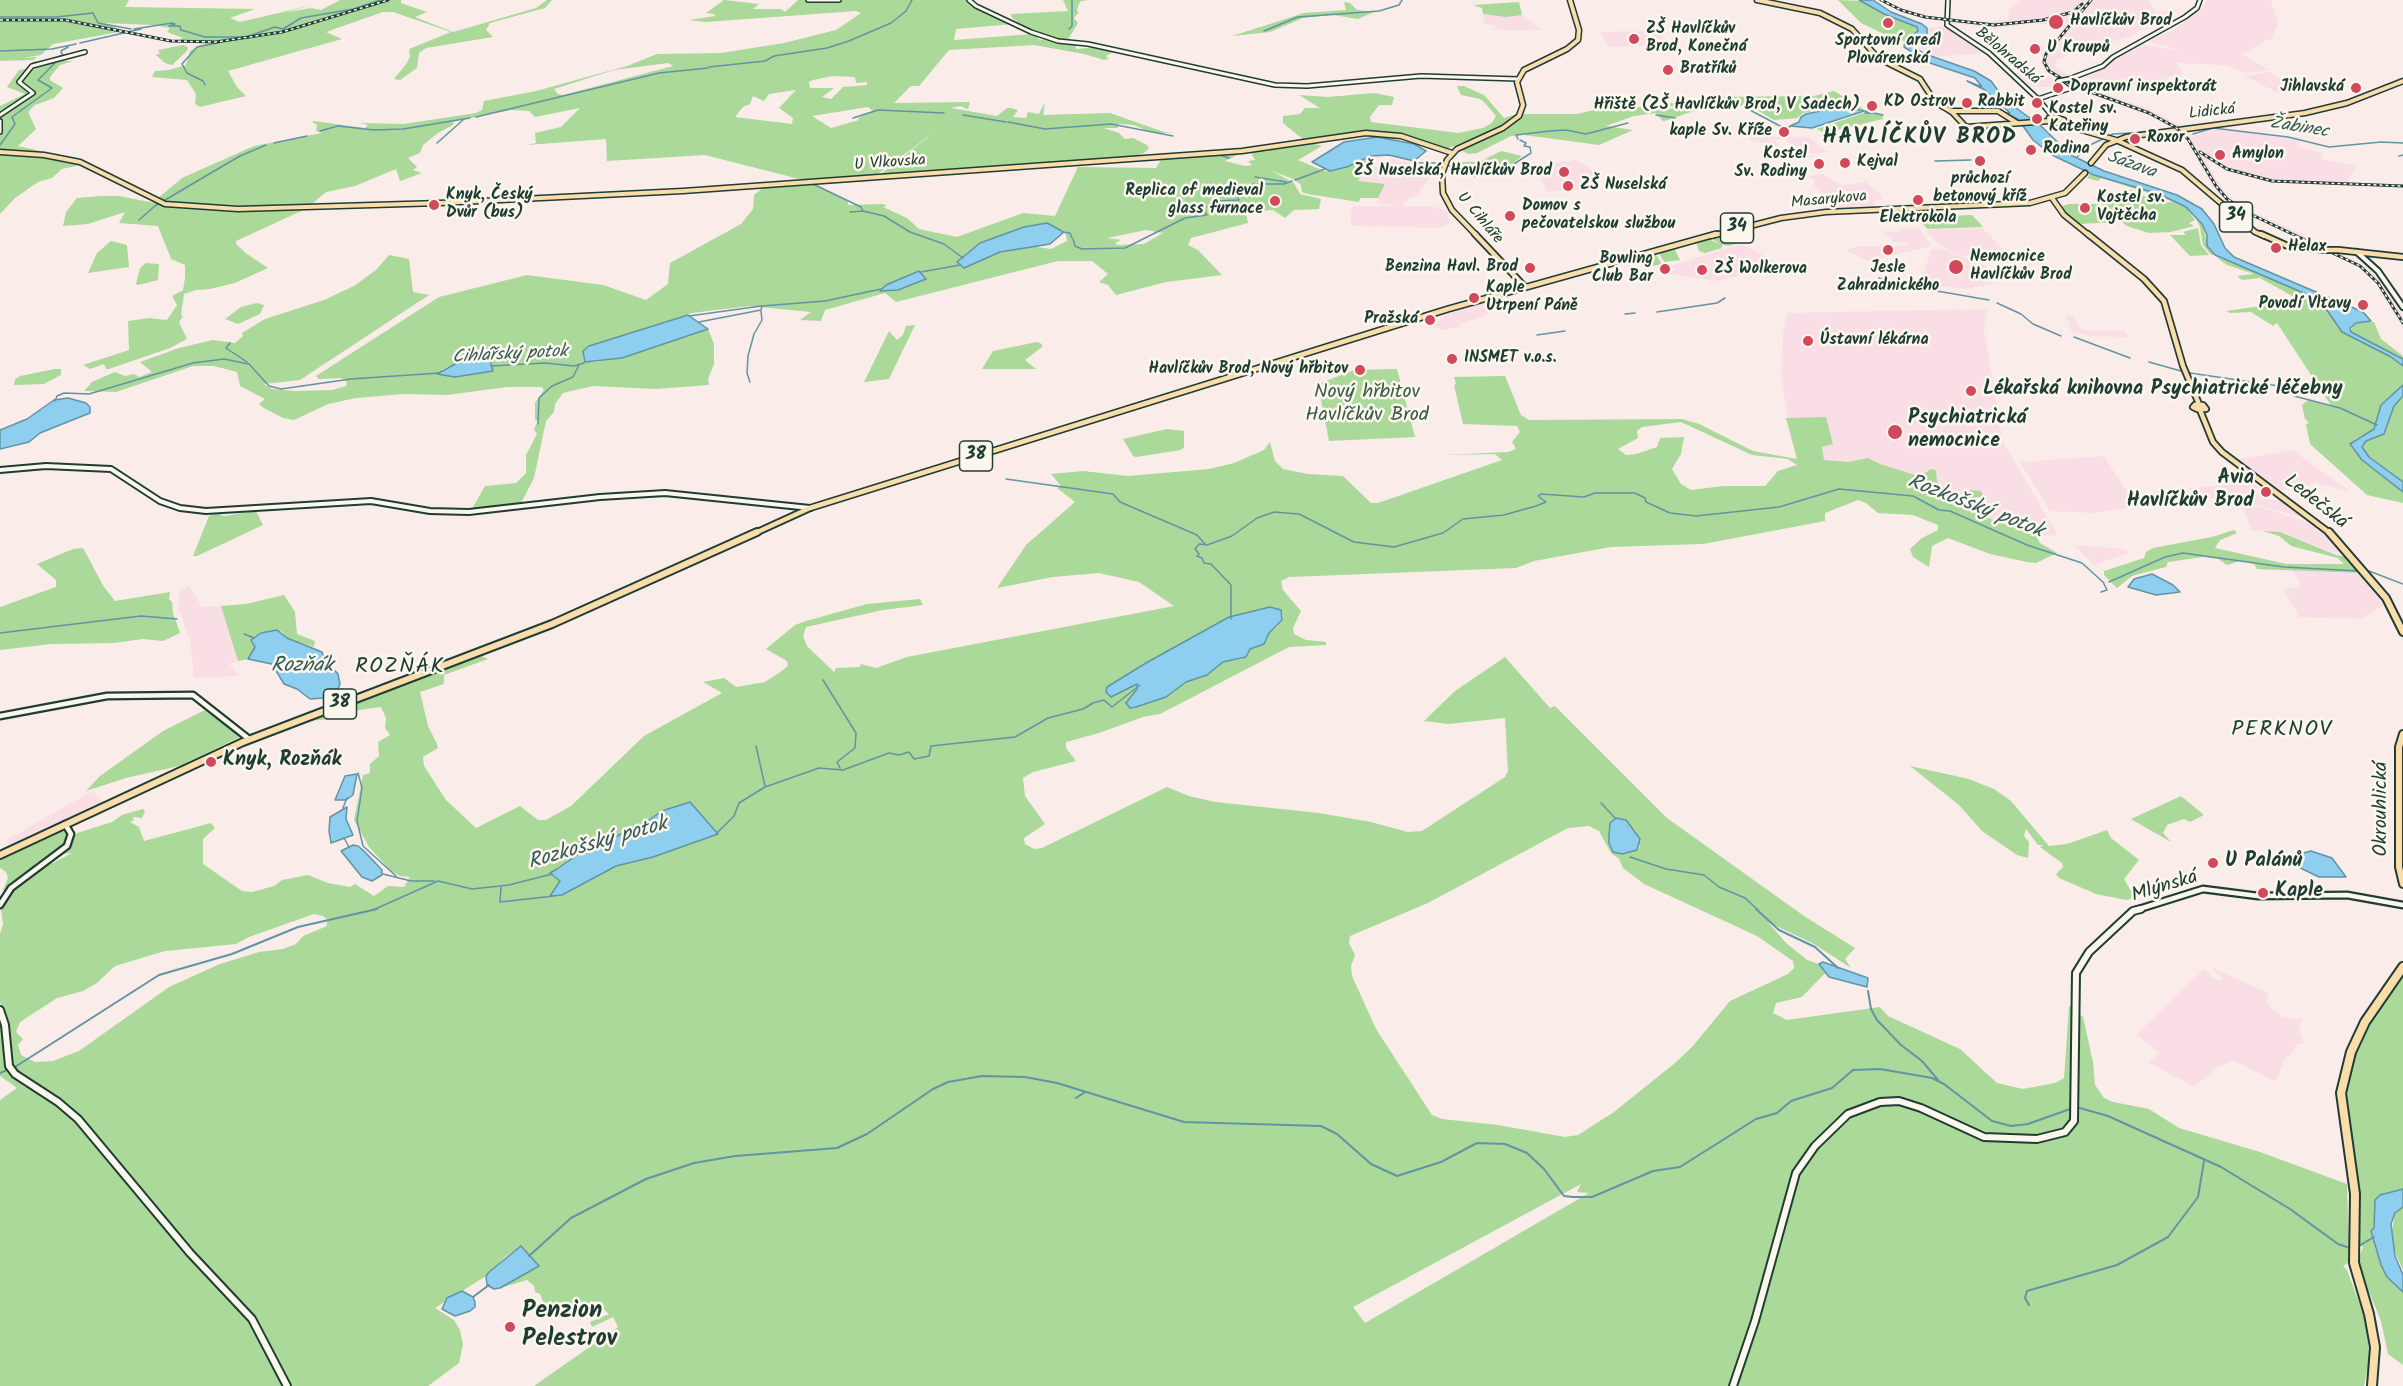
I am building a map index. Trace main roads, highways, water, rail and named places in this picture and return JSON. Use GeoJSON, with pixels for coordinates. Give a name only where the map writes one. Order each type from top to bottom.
{"type":"FeatureCollection","features":[{"type":"Feature","properties":{"kind":"main road"},"geometry":{"type":"LineString","coordinates":[[1452,153],[1465,144],[1507,126],[1520,113],[1522,102],[1518,80],[1527,68],[1567,50],[1578,40],[1579,30],[1570,0]]}},
{"type":"Feature","properties":{"kind":"main road"},"geometry":{"type":"LineString","coordinates":[[1757,0],[1824,15],[1852,29],[1874,55],[1916,76],[1935,102],[1950,111],[1965,126],[1971,128],[2051,119],[2112,139],[2091,163]]}},
{"type":"Feature","properties":{"kind":"main road","name":"Lidická"},"geometry":{"type":"LineString","coordinates":[[2112,139],[2145,133],[2273,119],[2317,111],[2355,100],[2403,81]]}},
{"type":"Feature","properties":{"kind":"main road"},"geometry":{"type":"LineString","coordinates":[[1950,111],[2004,115],[2018,124]]}},
{"type":"Feature","properties":{"kind":"main road","name":"U Vlkovska"},"geometry":{"type":"LineString","coordinates":[[0,152],[44,155],[80,162],[103,171],[156,201],[173,206],[238,209],[440,203],[683,191],[1216,153],[1370,133],[1394,135],[1452,153]]}},
{"type":"Feature","properties":{"kind":"main road","name":"34"},"geometry":{"type":"LineString","coordinates":[[2112,139],[2132,146],[2183,171],[2255,232],[2290,247],[2356,251],[2403,257]]}},
{"type":"Feature","properties":{"kind":"main road","name":"U Cihláře"},"geometry":{"type":"LineString","coordinates":[[1452,153],[1444,167],[1442,179],[1447,203],[1525,287]]}},
{"type":"Feature","properties":{"kind":"main road","name":"Masarykova"},"geometry":{"type":"LineString","coordinates":[[1543,282],[1784,217],[1844,211],[2014,205],[2052,198],[2070,190],[2085,173]]}},
{"type":"Feature","properties":{"kind":"main road","name":"Ledečská"},"geometry":{"type":"LineString","coordinates":[[2052,198],[2064,215],[2141,276],[2164,301],[2183,366],[2213,442],[2222,452],[2336,537],[2386,598],[2403,632]]}},
{"type":"Feature","properties":{"kind":"main road"},"geometry":{"type":"LineString","coordinates":[[1510,273],[1526,282],[1543,282]]}},
{"type":"Feature","properties":{"kind":"main road"},"geometry":{"type":"LineString","coordinates":[[1510,273],[1518,285],[1510,291]]}},
{"type":"Feature","properties":{"kind":"main road","name":"34"},"geometry":{"type":"LineString","coordinates":[[1525,287],[1543,282]]}},
{"type":"Feature","properties":{"kind":"main road","name":"38"},"geometry":{"type":"LineString","coordinates":[[0,855],[249,739],[552,624],[810,508],[1525,287]]}},
{"type":"Feature","properties":{"kind":"main road","name":"Okrouhlická"},"geometry":{"type":"LineString","coordinates":[[2403,734],[2399,747],[2399,867],[2403,884]]}},
{"type":"Feature","properties":{"kind":"main road"},"geometry":{"type":"LineString","coordinates":[[2372,1386],[2375,1365],[2374,1334],[2356,1274],[2353,1248],[2353,1169],[2341,1106],[2341,1093],[2352,1052],[2365,1022],[2403,967]]}},
{"type":"Feature","properties":{"kind":"water"},"geometry":{"type":"Polygon","coordinates":[[[1859,0],[1873,0],[1891,12],[1922,24],[1927,28],[1927,34],[1913,46],[1925,54],[1974,71],[1991,81],[2005,100],[2041,126],[2071,155],[2104,171],[2177,195],[2202,209],[2214,224],[2225,248],[2234,257],[2363,312],[2371,321],[2356,323],[2350,328],[2351,332],[2403,359],[2403,366],[2391,357],[2342,332],[2320,300],[2215,255],[2207,246],[2207,235],[2202,224],[2186,207],[2159,194],[2094,175],[2052,155],[2033,140],[2018,119],[2004,113],[2010,113],[1985,90],[1967,81],[1982,87],[1975,78],[1927,62],[1904,47],[1905,41],[1918,31],[1917,27],[1884,14],[1859,0]]]}},
{"type":"Feature","properties":{"kind":"water"},"geometry":{"type":"Polygon","coordinates":[[[1843,106],[1864,111],[1812,128],[1790,126],[1799,122],[1806,114],[1843,106]]]}},
{"type":"Feature","properties":{"kind":"water"},"geometry":{"type":"Polygon","coordinates":[[[1377,137],[1414,144],[1426,151],[1414,161],[1389,155],[1371,156],[1347,167],[1330,171],[1312,162],[1344,142],[1377,137]]]}},
{"type":"Feature","properties":{"kind":"water"},"geometry":{"type":"Polygon","coordinates":[[[1047,223],[1064,232],[1050,244],[1000,252],[964,268],[957,262],[980,243],[1024,227],[1047,223]]]}},
{"type":"Feature","properties":{"kind":"water"},"geometry":{"type":"Polygon","coordinates":[[[919,271],[926,279],[898,290],[880,291],[886,285],[919,271]]]}},
{"type":"Feature","properties":{"kind":"water"},"geometry":{"type":"Polygon","coordinates":[[[688,315],[708,329],[622,358],[585,362],[583,351],[589,346],[688,315]]]}},
{"type":"Feature","properties":{"kind":"water"},"geometry":{"type":"Polygon","coordinates":[[[490,359],[493,371],[455,377],[437,374],[457,363],[490,359]]]}},
{"type":"Feature","properties":{"kind":"water"},"geometry":{"type":"Polygon","coordinates":[[[2403,385],[2403,396],[2394,406],[2384,434],[2366,441],[2362,447],[2369,457],[2403,482],[2403,492],[2362,460],[2350,444],[2374,429],[2381,405],[2403,385]]]}},
{"type":"Feature","properties":{"kind":"water"},"geometry":{"type":"Polygon","coordinates":[[[68,398],[86,403],[90,407],[90,413],[40,433],[29,442],[0,449],[0,430],[27,419],[54,400],[68,398]]]}},
{"type":"Feature","properties":{"kind":"water"},"geometry":{"type":"Polygon","coordinates":[[[2152,574],[2173,585],[2180,592],[2156,595],[2128,587],[2134,579],[2152,574]]]}},
{"type":"Feature","properties":{"kind":"water"},"geometry":{"type":"Polygon","coordinates":[[[1270,607],[1281,610],[1282,620],[1269,633],[1264,644],[1250,649],[1246,657],[1223,662],[1207,675],[1186,682],[1166,697],[1136,707],[1130,708],[1126,703],[1137,689],[1137,684],[1111,697],[1106,692],[1107,687],[1146,663],[1229,617],[1270,607]]]}},
{"type":"Feature","properties":{"kind":"water","name":"Rozňák"},"geometry":{"type":"Polygon","coordinates":[[[277,630],[287,638],[322,652],[325,660],[338,674],[340,684],[337,692],[324,698],[310,699],[297,689],[284,684],[272,664],[248,659],[255,647],[251,640],[261,633],[277,630]]]}},
{"type":"Feature","properties":{"kind":"water"},"geometry":{"type":"Polygon","coordinates":[[[357,774],[353,795],[346,800],[335,800],[345,776],[357,774]]]}},
{"type":"Feature","properties":{"kind":"water"},"geometry":{"type":"Polygon","coordinates":[[[690,802],[718,834],[653,857],[616,866],[562,895],[550,896],[560,881],[550,873],[580,853],[643,824],[662,811],[690,802]]]}},
{"type":"Feature","properties":{"kind":"water"},"geometry":{"type":"Polygon","coordinates":[[[347,807],[346,819],[353,835],[331,843],[330,817],[347,807]]]}},
{"type":"Feature","properties":{"kind":"water"},"geometry":{"type":"Polygon","coordinates":[[[1616,818],[1626,820],[1640,839],[1637,850],[1622,854],[1613,852],[1609,843],[1610,823],[1616,818]]]}},
{"type":"Feature","properties":{"kind":"water"},"geometry":{"type":"Polygon","coordinates":[[[353,845],[365,852],[382,870],[382,875],[372,881],[362,877],[341,851],[353,845]]]}},
{"type":"Feature","properties":{"kind":"water"},"geometry":{"type":"Polygon","coordinates":[[[2311,851],[2332,858],[2346,877],[2319,877],[2288,862],[2291,856],[2311,851]]]}},
{"type":"Feature","properties":{"kind":"water"},"geometry":{"type":"Polygon","coordinates":[[[1823,962],[1868,978],[1867,987],[1829,977],[1819,964],[1823,962]]]}},
{"type":"Feature","properties":{"kind":"water"},"geometry":{"type":"Polygon","coordinates":[[[2403,1189],[2403,1207],[2395,1213],[2391,1224],[2395,1256],[2403,1275],[2403,1292],[2387,1277],[2371,1231],[2374,1228],[2375,1200],[2380,1195],[2403,1189]]]}},
{"type":"Feature","properties":{"kind":"water"},"geometry":{"type":"Polygon","coordinates":[[[521,1246],[539,1266],[500,1288],[494,1289],[487,1285],[486,1276],[489,1272],[521,1246]]]}},
{"type":"Feature","properties":{"kind":"water"},"geometry":{"type":"Polygon","coordinates":[[[462,1291],[473,1297],[475,1307],[455,1316],[442,1309],[447,1298],[462,1291]]]}},
{"type":"Feature","properties":{"kind":"waterway"},"geometry":{"type":"LineString","coordinates":[[134,29],[172,23],[175,24],[169,26],[180,26],[181,30],[205,37],[246,37],[275,27],[283,29],[301,18],[353,9],[380,0]]}},
{"type":"Feature","properties":{"kind":"waterway"},"geometry":{"type":"LineString","coordinates":[[709,67],[765,61],[774,56],[827,48],[849,41],[891,23],[906,11],[912,0]]}},
{"type":"Feature","properties":{"kind":"waterway"},"geometry":{"type":"LineString","coordinates":[[1069,29],[1072,26],[1072,0]]}},
{"type":"Feature","properties":{"kind":"waterway"},"geometry":{"type":"LineString","coordinates":[[1264,31],[1298,17],[1379,11],[1399,5],[1402,0]]}},
{"type":"Feature","properties":{"kind":"waterway"},"geometry":{"type":"LineString","coordinates":[[0,17],[56,17],[93,13],[98,23],[131,29]]}},
{"type":"Feature","properties":{"kind":"waterway"},"geometry":{"type":"LineString","coordinates":[[80,43],[141,29]]}},
{"type":"Feature","properties":{"kind":"waterway"},"geometry":{"type":"LineString","coordinates":[[205,85],[203,81],[187,73],[182,64],[197,47],[222,42]]}},
{"type":"Feature","properties":{"kind":"waterway"},"geometry":{"type":"LineString","coordinates":[[0,51],[52,49],[76,44]]}},
{"type":"Feature","properties":{"kind":"waterway"},"geometry":{"type":"LineString","coordinates":[[61,51],[68,47]]}},
{"type":"Feature","properties":{"kind":"waterway"},"geometry":{"type":"LineString","coordinates":[[58,57],[63,55],[61,52]]}},
{"type":"Feature","properties":{"kind":"waterway"},"geometry":{"type":"LineString","coordinates":[[0,145],[15,124],[12,117],[52,88],[38,80],[57,61]]}},
{"type":"Feature","properties":{"kind":"waterway"},"geometry":{"type":"LineString","coordinates":[[476,117],[659,73],[708,68]]}},
{"type":"Feature","properties":{"kind":"waterway","name":"Cihlářský potok"},"geometry":{"type":"LineString","coordinates":[[1748,109],[1780,126],[1790,127]]}},
{"type":"Feature","properties":{"kind":"waterway"},"geometry":{"type":"LineString","coordinates":[[853,118],[878,110],[944,113]]}},
{"type":"Feature","properties":{"kind":"waterway","name":"Cihlářský potok"},"geometry":{"type":"LineString","coordinates":[[1865,111],[1874,113]]}},
{"type":"Feature","properties":{"kind":"waterway","name":"Cihlářský potok"},"geometry":{"type":"LineString","coordinates":[[1865,113],[1874,113]]}},
{"type":"Feature","properties":{"kind":"waterway","name":"Cihlářský potok"},"geometry":{"type":"LineString","coordinates":[[1874,113],[1883,115]]}},
{"type":"Feature","properties":{"kind":"waterway"},"geometry":{"type":"LineString","coordinates":[[963,115],[1006,122]]}},
{"type":"Feature","properties":{"kind":"waterway","name":"Cihlářský potok"},"geometry":{"type":"LineString","coordinates":[[1656,115],[1675,118]]}},
{"type":"Feature","properties":{"kind":"waterway"},"geometry":{"type":"LineString","coordinates":[[320,131],[338,126],[374,130],[403,129],[470,118]]}},
{"type":"Feature","properties":{"kind":"waterway"},"geometry":{"type":"LineString","coordinates":[[437,143],[463,120]]}},
{"type":"Feature","properties":{"kind":"waterway"},"geometry":{"type":"LineString","coordinates":[[1008,122],[1045,129],[1111,124],[1173,136]]}},
{"type":"Feature","properties":{"kind":"waterway","name":"Cihlářský potok"},"geometry":{"type":"LineString","coordinates":[[1518,139],[1516,135],[1550,131],[1566,130],[1586,134],[1628,123]]}},
{"type":"Feature","properties":{"kind":"waterway","name":"Žabinec"},"geometry":{"type":"LineString","coordinates":[[2193,134],[2213,128],[2288,137],[2329,147],[2381,142],[2403,143]]}},
{"type":"Feature","properties":{"kind":"waterway","name":"Žabinec"},"geometry":{"type":"LineString","coordinates":[[2077,157],[2092,144],[2113,134],[2148,132]]}},
{"type":"Feature","properties":{"kind":"waterway","name":"Žabinec"},"geometry":{"type":"LineString","coordinates":[[2165,133],[2182,134]]}},
{"type":"Feature","properties":{"kind":"waterway"},"geometry":{"type":"LineString","coordinates":[[274,143],[307,136]]}},
{"type":"Feature","properties":{"kind":"waterway","name":"Cihlářský potok"},"geometry":{"type":"LineString","coordinates":[[1447,165],[1474,176],[1500,173],[1531,153],[1530,147],[1524,146],[1526,143],[1520,140]]}},
{"type":"Feature","properties":{"kind":"waterway"},"geometry":{"type":"LineString","coordinates":[[139,220],[155,206],[204,177],[240,156],[266,145]]}},
{"type":"Feature","properties":{"kind":"waterway"},"geometry":{"type":"LineString","coordinates":[[1216,154],[1229,158]]}},
{"type":"Feature","properties":{"kind":"waterway"},"geometry":{"type":"LineString","coordinates":[[2399,156],[2403,155]]}},
{"type":"Feature","properties":{"kind":"waterway"},"geometry":{"type":"LineString","coordinates":[[1935,161],[1971,160]]}},
{"type":"Feature","properties":{"kind":"waterway"},"geometry":{"type":"LineString","coordinates":[[1412,162],[1417,164]]}},
{"type":"Feature","properties":{"kind":"waterway"},"geometry":{"type":"LineString","coordinates":[[1419,163],[1443,163]]}},
{"type":"Feature","properties":{"kind":"waterway","name":"Cihlářský potok"},"geometry":{"type":"LineString","coordinates":[[1295,180],[1325,169]]}},
{"type":"Feature","properties":{"kind":"waterway","name":"Cihlářský potok"},"geometry":{"type":"LineString","coordinates":[[1255,177],[1286,182]]}},
{"type":"Feature","properties":{"kind":"waterway","name":"Cihlářský potok"},"geometry":{"type":"LineString","coordinates":[[1258,184],[1284,184],[1292,181]]}},
{"type":"Feature","properties":{"kind":"waterway"},"geometry":{"type":"LineString","coordinates":[[813,184],[861,207],[863,211]]}},
{"type":"Feature","properties":{"kind":"waterway","name":"Cihlářský potok"},"geometry":{"type":"LineString","coordinates":[[1073,239],[1075,246],[1082,249],[1125,248],[1185,218],[1207,215],[1201,207],[1213,207],[1216,201],[1239,200],[1237,195],[1247,193],[1247,190],[1241,188],[1255,184]]}},
{"type":"Feature","properties":{"kind":"waterway"},"geometry":{"type":"LineString","coordinates":[[850,212],[863,211]]}},
{"type":"Feature","properties":{"kind":"waterway"},"geometry":{"type":"LineString","coordinates":[[863,211],[884,216],[910,232],[944,244],[963,258]]}},
{"type":"Feature","properties":{"kind":"waterway","name":"Cihlářský potok"},"geometry":{"type":"LineString","coordinates":[[1062,232],[1070,233],[1072,238]]}},
{"type":"Feature","properties":{"kind":"waterway","name":"Cihlářský potok"},"geometry":{"type":"LineString","coordinates":[[921,272],[960,265]]}},
{"type":"Feature","properties":{"kind":"waterway"},"geometry":{"type":"LineString","coordinates":[[1879,278],[1894,284]]}},
{"type":"Feature","properties":{"kind":"waterway"},"geometry":{"type":"LineString","coordinates":[[1848,283],[1859,279]]}},
{"type":"Feature","properties":{"kind":"waterway"},"geometry":{"type":"LineString","coordinates":[[1902,285],[1989,300]]}},
{"type":"Feature","properties":{"kind":"waterway","name":"Cihlářský potok"},"geometry":{"type":"LineString","coordinates":[[699,322],[761,310],[762,306],[825,301],[881,289]]}},
{"type":"Feature","properties":{"kind":"waterway"},"geometry":{"type":"LineString","coordinates":[[1657,312],[1717,303],[1725,298]]}},
{"type":"Feature","properties":{"kind":"waterway"},"geometry":{"type":"LineString","coordinates":[[1997,303],[2021,314],[2033,324],[2061,336]]}},
{"type":"Feature","properties":{"kind":"waterway"},"geometry":{"type":"LineString","coordinates":[[689,316],[761,306]]}},
{"type":"Feature","properties":{"kind":"waterway"},"geometry":{"type":"LineString","coordinates":[[750,382],[747,373],[748,356],[754,334],[762,320],[761,311]]}},
{"type":"Feature","properties":{"kind":"waterway"},"geometry":{"type":"LineString","coordinates":[[1625,314],[1635,313]]}},
{"type":"Feature","properties":{"kind":"waterway"},"geometry":{"type":"LineString","coordinates":[[1537,335],[1565,331]]}},
{"type":"Feature","properties":{"kind":"waterway"},"geometry":{"type":"LineString","coordinates":[[2074,337],[2130,358]]}},
{"type":"Feature","properties":{"kind":"waterway"},"geometry":{"type":"LineString","coordinates":[[230,343],[226,348],[247,362]]}},
{"type":"Feature","properties":{"kind":"waterway","name":"Cihlářský potok"},"geometry":{"type":"LineString","coordinates":[[55,401],[57,396],[64,393],[89,394],[193,363],[224,359],[249,364],[269,386],[281,389],[351,379],[439,373]]}},
{"type":"Feature","properties":{"kind":"waterway"},"geometry":{"type":"LineString","coordinates":[[2149,362],[2181,371]]}},
{"type":"Feature","properties":{"kind":"waterway","name":"Cihlářský potok"},"geometry":{"type":"LineString","coordinates":[[491,366],[545,363],[574,366],[584,363]]}},
{"type":"Feature","properties":{"kind":"waterway"},"geometry":{"type":"LineString","coordinates":[[538,424],[539,398],[552,386],[573,377],[579,365]]}},
{"type":"Feature","properties":{"kind":"waterway"},"geometry":{"type":"LineString","coordinates":[[2190,373],[2279,386],[2294,396],[2340,408],[2377,425]]}},
{"type":"Feature","properties":{"kind":"waterway"},"geometry":{"type":"LineString","coordinates":[[1006,479],[1113,494],[1120,502],[1197,535],[1205,544]]}},
{"type":"Feature","properties":{"kind":"waterway","name":"Rozkošský potok"},"geometry":{"type":"LineString","coordinates":[[1231,619],[1231,585],[1211,564],[1204,563],[1202,558],[1197,556],[1199,554],[1195,549],[1199,544],[1207,545],[1232,536],[1257,518],[1274,512],[1299,514],[1354,542],[1394,547],[1443,533],[1463,519],[1504,515],[1536,506],[1546,502],[1538,496],[1541,494],[1584,497],[1595,493],[1635,493],[1645,498],[1646,502],[1670,513],[1696,516],[1779,507],[1839,489],[1913,496],[1939,510],[1950,511],[2027,545],[2082,563],[2104,583]]}},
{"type":"Feature","properties":{"kind":"waterway","name":"Rozkošský potok"},"geometry":{"type":"LineString","coordinates":[[2109,582],[2165,557],[2183,553],[2284,567],[2359,571]]}},
{"type":"Feature","properties":{"kind":"waterway","name":"Rozkošský potok"},"geometry":{"type":"LineString","coordinates":[[2369,571],[2403,584]]}},
{"type":"Feature","properties":{"kind":"waterway"},"geometry":{"type":"LineString","coordinates":[[2101,592],[2107,590],[2104,584]]}},
{"type":"Feature","properties":{"kind":"waterway"},"geometry":{"type":"LineString","coordinates":[[0,633],[141,616],[177,619]]}},
{"type":"Feature","properties":{"kind":"waterway"},"geometry":{"type":"LineString","coordinates":[[244,634],[254,638]]}},
{"type":"Feature","properties":{"kind":"waterway"},"geometry":{"type":"LineString","coordinates":[[823,680],[856,733],[855,748],[837,762],[840,768]]}},
{"type":"Feature","properties":{"kind":"waterway","name":"Rozkošský potok"},"geometry":{"type":"LineString","coordinates":[[716,834],[734,816],[739,803],[765,787],[819,768],[843,770],[889,753],[899,755],[909,752],[914,759],[929,756],[931,746],[1015,737],[1048,718],[1083,709],[1093,703],[1104,700],[1112,707],[1140,685]]}},
{"type":"Feature","properties":{"kind":"waterway"},"geometry":{"type":"LineString","coordinates":[[339,690],[346,691]]}},
{"type":"Feature","properties":{"kind":"waterway"},"geometry":{"type":"LineString","coordinates":[[756,746],[765,786]]}},
{"type":"Feature","properties":{"kind":"waterway"},"geometry":{"type":"LineString","coordinates":[[358,773],[362,788],[357,821],[363,846],[396,876]]}},
{"type":"Feature","properties":{"kind":"waterway"},"geometry":{"type":"LineString","coordinates":[[343,808],[347,798]]}},
{"type":"Feature","properties":{"kind":"waterway"},"geometry":{"type":"LineString","coordinates":[[1601,803],[1615,818]]}},
{"type":"Feature","properties":{"kind":"waterway"},"geometry":{"type":"LineString","coordinates":[[344,838],[349,847]]}},
{"type":"Feature","properties":{"kind":"waterway"},"geometry":{"type":"LineString","coordinates":[[1630,857],[1666,869],[1704,875],[1719,887],[1745,898],[1758,910]]}},
{"type":"Feature","properties":{"kind":"waterway"},"geometry":{"type":"LineString","coordinates":[[383,874],[411,881],[434,881]]}},
{"type":"Feature","properties":{"kind":"waterway","name":"Rozkošský potok"},"geometry":{"type":"LineString","coordinates":[[373,910],[438,881],[472,889],[509,885],[552,874]]}},
{"type":"Feature","properties":{"kind":"waterway"},"geometry":{"type":"LineString","coordinates":[[501,887],[500,902],[554,896]]}},
{"type":"Feature","properties":{"kind":"waterway"},"geometry":{"type":"LineString","coordinates":[[1756,909],[1779,930],[1815,947],[1838,968]]}},
{"type":"Feature","properties":{"kind":"waterway","name":"Rozkošský potok"},"geometry":{"type":"LineString","coordinates":[[15,1067],[159,975],[232,954],[298,927],[373,910]]}},
{"type":"Feature","properties":{"kind":"waterway"},"geometry":{"type":"LineString","coordinates":[[1868,991],[1871,1009],[1877,1020],[1901,1045],[1922,1061],[1938,1080]]}},
{"type":"Feature","properties":{"kind":"waterway"},"geometry":{"type":"LineString","coordinates":[[529,1256],[571,1218],[646,1179],[694,1163],[735,1156],[837,1148],[867,1134],[933,1089],[948,1082],[982,1076],[1025,1077],[1057,1083],[1184,1122],[1321,1126],[1337,1134],[1371,1164],[1397,1176],[1441,1162],[1477,1143],[1505,1144],[1527,1153],[1544,1169],[1564,1196],[1573,1197],[1592,1197],[1653,1171],[1680,1167],[1756,1119],[1777,1113],[1791,1101],[1832,1088],[1853,1070],[1880,1069],[1932,1078],[1944,1084],[1992,1121],[2011,1126],[2028,1124],[2070,1109]]}},
{"type":"Feature","properties":{"kind":"waterway","name":"Rozkošský potok"},"geometry":{"type":"LineString","coordinates":[[0,1073],[7,1070]]}},
{"type":"Feature","properties":{"kind":"waterway"},"geometry":{"type":"LineString","coordinates":[[1076,1098],[1085,1092]]}},
{"type":"Feature","properties":{"kind":"waterway"},"geometry":{"type":"LineString","coordinates":[[2076,1107],[2108,1116],[2221,1167],[2290,1209],[2338,1244],[2350,1248]]}},
{"type":"Feature","properties":{"kind":"waterway"},"geometry":{"type":"LineString","coordinates":[[2029,1305],[2025,1298],[2027,1291],[2117,1265],[2168,1237],[2198,1197],[2204,1161]]}},
{"type":"Feature","properties":{"kind":"waterway"},"geometry":{"type":"LineString","coordinates":[[2357,1247],[2374,1237]]}},
{"type":"Feature","properties":{"kind":"waterway"},"geometry":{"type":"LineString","coordinates":[[473,1297],[489,1285]]}},
{"type":"Feature","properties":{"kind":"railway"},"geometry":{"type":"LineString","coordinates":[[0,20],[65,20],[171,41],[216,42],[282,32],[388,0]]}},
{"type":"Feature","properties":{"kind":"railway"},"geometry":{"type":"LineString","coordinates":[[1881,0],[1901,10],[1925,17],[1994,25],[2043,20],[2073,12],[2082,4]]}},
{"type":"Feature","properties":{"kind":"railway"},"geometry":{"type":"LineString","coordinates":[[2091,0],[2046,54],[2044,62],[2049,71],[2074,86],[2149,113],[2175,127],[2188,139],[2216,186],[2227,199],[2250,214],[2360,266],[2378,283],[2403,323]]}},
{"type":"Feature","properties":{"kind":"railway"},"geometry":{"type":"LineString","coordinates":[[2200,152],[2227,169],[2272,181],[2403,186]]}},
{"type":"Feature","properties":{"kind":"place","name":"Havlíčkův Brod"},"geometry":{"type":"Point","coordinates":[2056,22]}},
{"type":"Feature","properties":{"kind":"place","name":"Sportovní areál Plovárenská"},"geometry":{"type":"Point","coordinates":[1888,23]}},
{"type":"Feature","properties":{"kind":"place","name":"ZŠ Havlíčkův Brod, Konečná"},"geometry":{"type":"Point","coordinates":[1634,39]}},
{"type":"Feature","properties":{"kind":"place","name":"U Kroupů"},"geometry":{"type":"Point","coordinates":[2035,49]}},
{"type":"Feature","properties":{"kind":"place","name":"Bratříků"},"geometry":{"type":"Point","coordinates":[1668,70]}},
{"type":"Feature","properties":{"kind":"place","name":"Dopravní inspektorát"},"geometry":{"type":"Point","coordinates":[2058,88]}},
{"type":"Feature","properties":{"kind":"place","name":"Jihlavská"},"geometry":{"type":"Point","coordinates":[2356,88]}},
{"type":"Feature","properties":{"kind":"place","name":"KD Ostrov"},"geometry":{"type":"Point","coordinates":[1967,103]}},
{"type":"Feature","properties":{"kind":"place","name":"Rabbit"},"geometry":{"type":"Point","coordinates":[2037,103]}},
{"type":"Feature","properties":{"kind":"place","name":"Hřiště (ZŠ Havlíčkův Brod, V Sadech)"},"geometry":{"type":"Point","coordinates":[1872,106]}},
{"type":"Feature","properties":{"kind":"place","name":"Kostel sv. Kateřiny"},"geometry":{"type":"Point","coordinates":[2037,119]}},
{"type":"Feature","properties":{"kind":"place","name":"kaple Sv. Kříže"},"geometry":{"type":"Point","coordinates":[1784,132]}},
{"type":"Feature","properties":{"kind":"place","name":"Roxor"},"geometry":{"type":"Point","coordinates":[2135,139]}},
{"type":"Feature","properties":{"kind":"place","name":"Rodina"},"geometry":{"type":"Point","coordinates":[2031,150]}},
{"type":"Feature","properties":{"kind":"place","name":"Amylon"},"geometry":{"type":"Point","coordinates":[2220,155]}},
{"type":"Feature","properties":{"kind":"place","name":"průchozí betonový kříž"},"geometry":{"type":"Point","coordinates":[1980,161]}},
{"type":"Feature","properties":{"kind":"place","name":"Kejval"},"geometry":{"type":"Point","coordinates":[1845,163]}},
{"type":"Feature","properties":{"kind":"place","name":"Kostel Sv. Rodiny"},"geometry":{"type":"Point","coordinates":[1819,164]}},
{"type":"Feature","properties":{"kind":"place","name":"ZŠ Nuselská, Havlíčkův Brod"},"geometry":{"type":"Point","coordinates":[1564,172]}},
{"type":"Feature","properties":{"kind":"place","name":"ZŠ Nuselská"},"geometry":{"type":"Point","coordinates":[1568,186]}},
{"type":"Feature","properties":{"kind":"place","name":"Elektrokola"},"geometry":{"type":"Point","coordinates":[1918,200]}},
{"type":"Feature","properties":{"kind":"place","name":"Replica of medieval glass furnace"},"geometry":{"type":"Point","coordinates":[1275,201]}},
{"type":"Feature","properties":{"kind":"place","name":"Knyk, Český Dvůr (bus)"},"geometry":{"type":"Point","coordinates":[434,205]}},
{"type":"Feature","properties":{"kind":"place","name":"Kostel sv. Vojtěcha"},"geometry":{"type":"Point","coordinates":[2085,208]}},
{"type":"Feature","properties":{"kind":"place","name":"Domov s pečovatelskou službou"},"geometry":{"type":"Point","coordinates":[1510,216]}},
{"type":"Feature","properties":{"kind":"place","name":"Helax"},"geometry":{"type":"Point","coordinates":[2276,248]}},
{"type":"Feature","properties":{"kind":"place","name":"Jesle Zahradnického"},"geometry":{"type":"Point","coordinates":[1888,250]}},
{"type":"Feature","properties":{"kind":"place","name":"Nemocnice Havlíčkův Brod"},"geometry":{"type":"Point","coordinates":[1956,267]}},
{"type":"Feature","properties":{"kind":"place","name":"Benzina Havl. Brod"},"geometry":{"type":"Point","coordinates":[1530,268]}},
{"type":"Feature","properties":{"kind":"place","name":"Bowling Club Bar"},"geometry":{"type":"Point","coordinates":[1665,269]}},
{"type":"Feature","properties":{"kind":"place","name":"ZŠ Wolkerova"},"geometry":{"type":"Point","coordinates":[1702,270]}},
{"type":"Feature","properties":{"kind":"place","name":"Kaple Utrpení Páně"},"geometry":{"type":"Point","coordinates":[1474,298]}},
{"type":"Feature","properties":{"kind":"place","name":"Povodí Vltavy"},"geometry":{"type":"Point","coordinates":[2363,305]}},
{"type":"Feature","properties":{"kind":"place","name":"Pražská"},"geometry":{"type":"Point","coordinates":[1430,320]}},
{"type":"Feature","properties":{"kind":"place","name":"Ústavní lékárna"},"geometry":{"type":"Point","coordinates":[1808,341]}},
{"type":"Feature","properties":{"kind":"place","name":"INSMET v.o.s."},"geometry":{"type":"Point","coordinates":[1452,359]}},
{"type":"Feature","properties":{"kind":"place","name":"Havlíčkův Brod, Nový hřbitov"},"geometry":{"type":"Point","coordinates":[1360,370]}},
{"type":"Feature","properties":{"kind":"place","name":"Lékařská knihovna Psychiatrické léčebny"},"geometry":{"type":"Point","coordinates":[1971,391]}},
{"type":"Feature","properties":{"kind":"place","name":"Psychiatrická nemocnice"},"geometry":{"type":"Point","coordinates":[1895,432]}},
{"type":"Feature","properties":{"kind":"place","name":"Avia Havlíčkův Brod"},"geometry":{"type":"Point","coordinates":[2266,492]}},
{"type":"Feature","properties":{"kind":"place","name":"Knyk, Rozňák"},"geometry":{"type":"Point","coordinates":[211,762]}},
{"type":"Feature","properties":{"kind":"place","name":"U Palánů"},"geometry":{"type":"Point","coordinates":[2213,863]}},
{"type":"Feature","properties":{"kind":"place","name":"Kaple"},"geometry":{"type":"Point","coordinates":[2263,893]}},
{"type":"Feature","properties":{"kind":"place","name":"Penzion Pelestrov"},"geometry":{"type":"Point","coordinates":[510,1327]}},
{"type":"Feature","properties":{"kind":"district","name":"HAVLÍČKŮV BROD"},"geometry":{"type":"Point","coordinates":[1920,139]}},
{"type":"Feature","properties":{"kind":"district","name":"ROZŇÁK"},"geometry":{"type":"Point","coordinates":[400,668]}},
{"type":"Feature","properties":{"kind":"district","name":"PERKNOV"},"geometry":{"type":"Point","coordinates":[2282,731]}},
{"type":"Feature","properties":{"kind":"water label","name":"Sázava"},"geometry":{"type":"Point","coordinates":[2131,166]}},
{"type":"Feature","properties":{"kind":"park label","name":"Nový hřbitov Havlíčkův Brod"},"geometry":{"type":"Point","coordinates":[1367,406]}}]}
